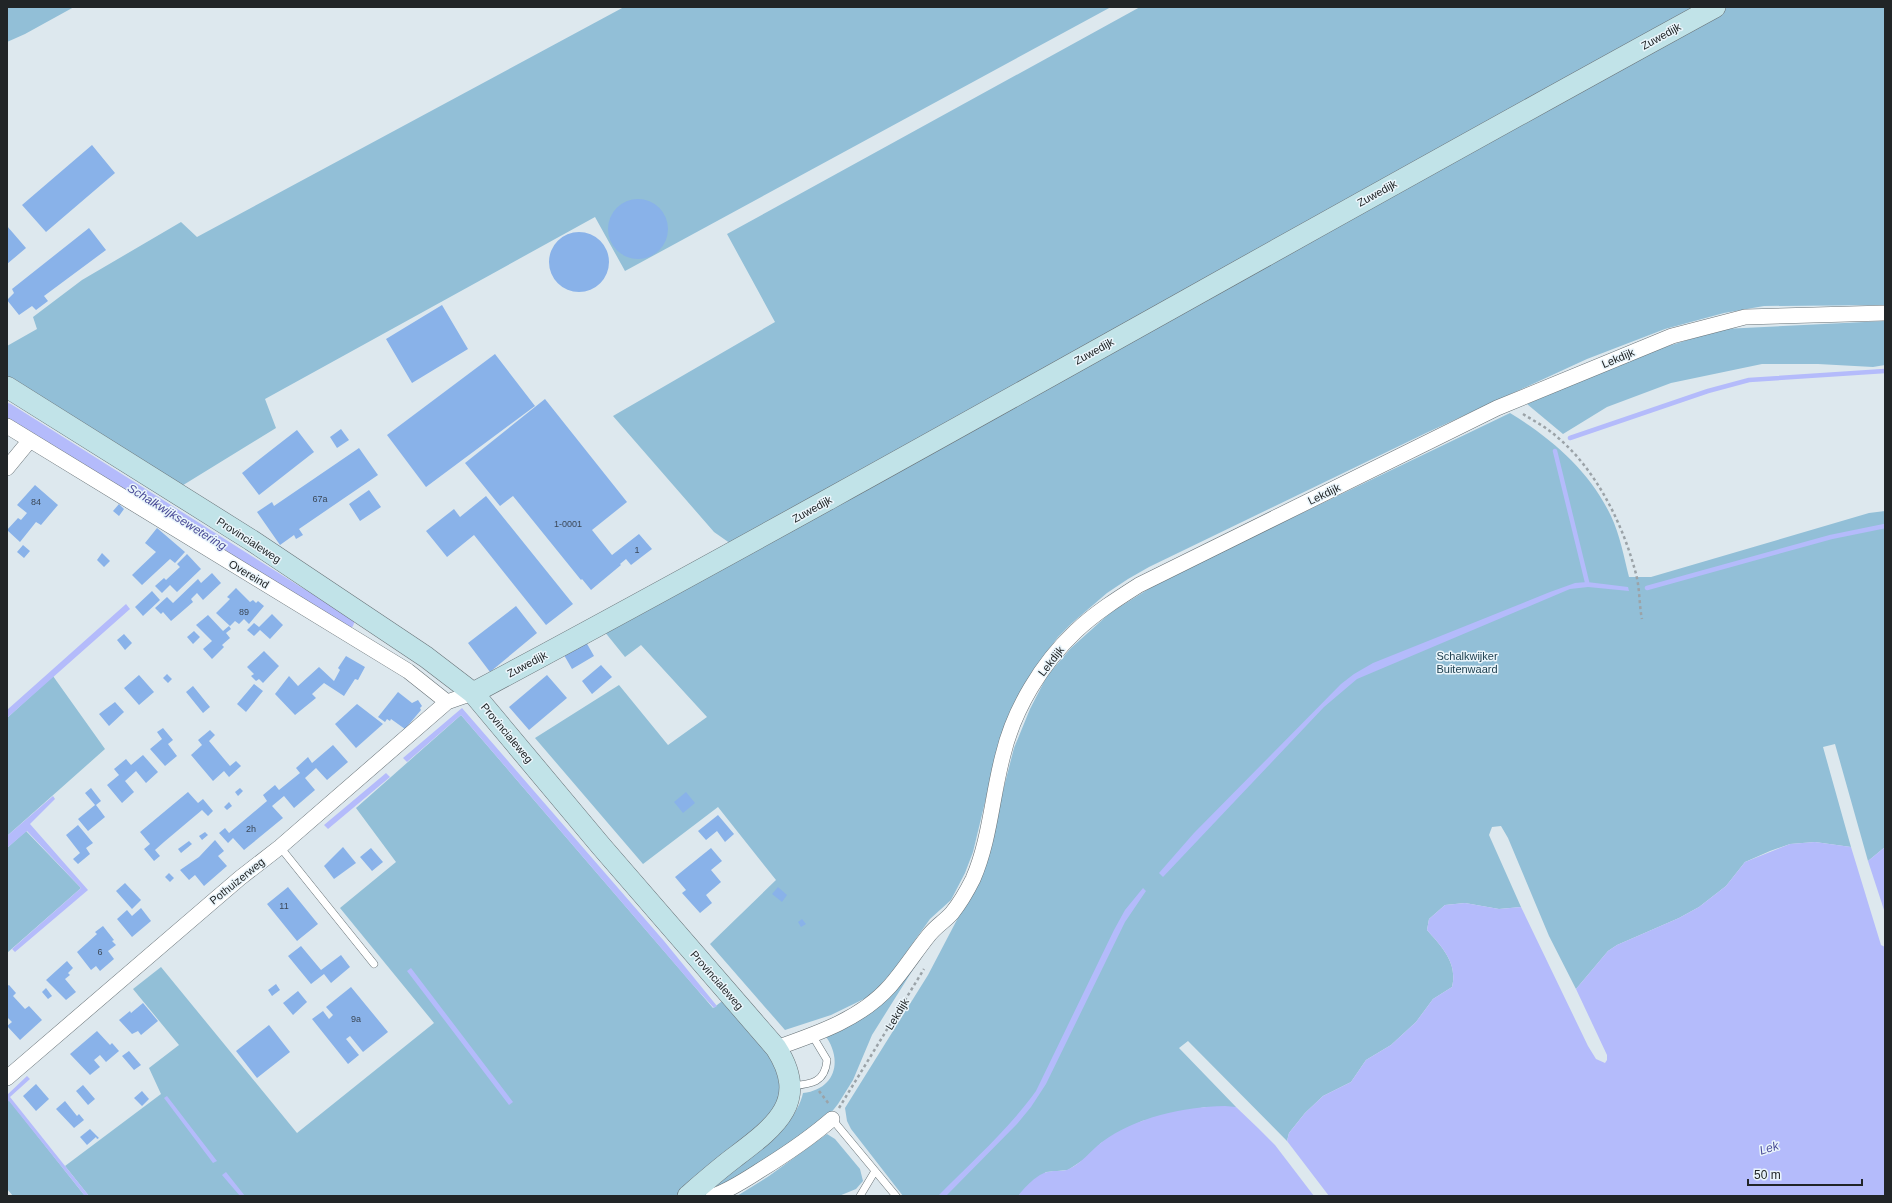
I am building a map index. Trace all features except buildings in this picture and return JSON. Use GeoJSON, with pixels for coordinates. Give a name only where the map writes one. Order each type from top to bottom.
{"type":"FeatureCollection","features":[{"type":"Feature","properties":{"kind":"street","name":"Zuwedijk"},"geometry":{"type":"LineString","coordinates":[[473,693],[737,551],[1467,142],[1714,7]]}},
{"type":"Feature","properties":{"kind":"street","name":"Lekdijk"},"geometry":{"type":"LineString","coordinates":[[776,1048],[812,1035],[859,1013],[889,987],[931,933],[952,913],[963,897],[973,878],[981,854],[1003,754],[1015,720],[1040,674],[1076,631],[1106,606],[1139,585],[1490,412],[1672,336],[1745,317],[1885,313]]}},
{"type":"Feature","properties":{"kind":"street","name":"Provincialeweg"},"geometry":{"type":"LineString","coordinates":[[7,387],[251,540],[426,657],[473,693],[601,846],[776,1048],[787,1064],[790,1086],[787,1103],[780,1118],[766,1133],[688,1196]]}},
{"type":"Feature","properties":{"kind":"street","name":"Overeind"},"geometry":{"type":"LineString","coordinates":[[7,426],[408,670],[447,702]]}},
{"type":"Feature","properties":{"kind":"street"},"geometry":{"type":"LineString","coordinates":[[7,468],[30,440]]}},
{"type":"Feature","properties":{"kind":"street","name":"Pothuizerweg"},"geometry":{"type":"LineString","coordinates":[[7,1078],[240,878],[280,847],[447,702],[473,693]]}},
{"type":"Feature","properties":{"kind":"street"},"geometry":{"type":"LineString","coordinates":[[714,1196],[742,1181],[814,1135],[833,1112]]}},
{"type":"Feature","properties":{"kind":"lane"},"geometry":{"type":"LineString","coordinates":[[280,847],[374,964]]}},
{"type":"Feature","properties":{"kind":"lane"},"geometry":{"type":"LineString","coordinates":[[790,1086],[812,1083],[819,1080],[824,1074],[827,1060],[812,1035]]}},
{"type":"Feature","properties":{"kind":"lane"},"geometry":{"type":"LineString","coordinates":[[833,1112],[875,1171],[896,1196]]}},
{"type":"Feature","properties":{"kind":"lane"},"geometry":{"type":"LineString","coordinates":[[860,1196],[875,1171]]}},
{"type":"Feature","properties":{"kind":"path"},"geometry":{"type":"LineString","coordinates":[[1509,404],[1556,436],[1578,458],[1595,480],[1619,524],[1636,575],[1642,619]]}},
{"type":"Feature","properties":{"kind":"path","name":"Lekdijk"},"geometry":{"type":"LineString","coordinates":[[833,1112],[926,966]]}},
{"type":"Feature","properties":{"kind":"path"},"geometry":{"type":"LineString","coordinates":[[820,1094],[833,1112]]}},
{"type":"Feature","properties":{"kind":"green space"},"geometry":{"type":"Polygon","coordinates":[[[7,7],[74,7],[25,34],[7,42],[7,7]]]}},
{"type":"Feature","properties":{"kind":"green space"},"geometry":{"type":"Polygon","coordinates":[[[624,7],[1111,7],[625,271],[595,217],[265,399],[276,428],[180,487],[7,382],[7,346],[37,329],[33,317],[82,280],[181,222],[197,237],[624,7]]]}},
{"type":"Feature","properties":{"kind":"green space"},"geometry":{"type":"Polygon","coordinates":[[[1140,7],[1703,7],[734,546],[714,532],[613,416],[775,322],[727,234],[1140,7]]]}},
{"type":"Feature","properties":{"kind":"green space"},"geometry":{"type":"Polygon","coordinates":[[[1727,7],[1885,7],[1885,305],[1764,306],[1724,313],[1665,329],[1587,359],[1426,433],[1149,567],[1107,593],[1058,637],[1032,672],[1018,696],[991,777],[973,852],[965,873],[951,900],[930,919],[893,971],[870,996],[831,1015],[785,1030],[710,944],[776,880],[718,807],[643,864],[535,738],[619,685],[668,745],[707,717],[641,645],[625,657],[604,631],[1477,144],[1727,7]]]}},
{"type":"Feature","properties":{"kind":"green space"},"geometry":{"type":"Polygon","coordinates":[[[1885,321],[1885,365],[1873,367],[1818,364],[1762,364],[1671,383],[1607,407],[1563,434],[1527,404],[1646,353],[1723,329],[1885,321]]]}},
{"type":"Feature","properties":{"kind":"green space","name":"Schalkwijker Buitenwaard"},"geometry":{"type":"Polygon","coordinates":[[[1510,413],[1555,445],[1592,484],[1602,499],[1614,523],[1622,546],[1629,577],[1651,577],[1869,513],[1885,511],[1885,847],[1868,861],[1835,744],[1823,747],[1851,847],[1815,842],[1790,844],[1745,862],[1726,886],[1699,907],[1679,918],[1617,945],[1608,951],[1576,989],[1549,936],[1508,838],[1501,826],[1492,827],[1489,835],[1521,907],[1499,909],[1465,903],[1445,905],[1429,919],[1427,930],[1443,949],[1451,963],[1453,970],[1452,987],[1433,999],[1416,1022],[1391,1045],[1366,1060],[1351,1082],[1323,1096],[1305,1113],[1289,1133],[1287,1141],[1188,1041],[1179,1048],[1236,1107],[1205,1107],[1142,1121],[1101,1143],[1089,1156],[1068,1170],[1046,1172],[1018,1196],[903,1196],[851,1129],[847,1121],[845,1108],[928,975],[982,872],[1014,748],[1030,709],[1047,676],[1071,648],[1110,613],[1163,580],[1510,413]]]}},
{"type":"Feature","properties":{"kind":"green space"},"geometry":{"type":"Polygon","coordinates":[[[53,676],[105,749],[7,836],[7,718],[53,676]]]}},
{"type":"Feature","properties":{"kind":"green space"},"geometry":{"type":"Polygon","coordinates":[[[461,715],[713,1008],[725,999],[774,1059],[780,1086],[779,1099],[764,1124],[696,1176],[677,1196],[89,1196],[65,1166],[161,1094],[149,1068],[179,1045],[133,989],[161,967],[297,1133],[434,1023],[340,908],[396,862],[356,808],[461,715]]]}},
{"type":"Feature","properties":{"kind":"green space"},"geometry":{"type":"Polygon","coordinates":[[[26,831],[81,888],[7,953],[7,848],[26,831]]]}},
{"type":"Feature","properties":{"kind":"green space"},"geometry":{"type":"Polygon","coordinates":[[[924,952],[872,1035],[853,1080],[838,1104],[822,1124],[718,1188],[715,1183],[767,1144],[790,1120],[798,1107],[803,1093],[814,1090],[830,1079],[835,1062],[834,1053],[824,1034],[924,952]]]}},
{"type":"Feature","properties":{"kind":"green space"},"geometry":{"type":"Polygon","coordinates":[[[9,1100],[85,1196],[13,1196],[7,1189],[7,1102],[9,1100]]]}},
{"type":"Feature","properties":{"kind":"green space"},"geometry":{"type":"Polygon","coordinates":[[[827,1134],[835,1139],[860,1169],[863,1181],[856,1189],[839,1196],[737,1196],[769,1176],[827,1134]]]}},
{"type":"Feature","properties":{"kind":"water"},"geometry":{"type":"Polygon","coordinates":[[[1587,582],[1628,587],[1629,591],[1588,587],[1570,589],[1357,679],[1324,707],[1163,877],[1159,873],[1194,833],[1341,684],[1354,674],[1373,663],[1550,592],[1575,583],[1587,582]]]}},
{"type":"Feature","properties":{"kind":"water"},"geometry":{"type":"Polygon","coordinates":[[[126,604],[130,609],[7,718],[7,710],[126,604]]]}},
{"type":"Feature","properties":{"kind":"water"},"geometry":{"type":"Polygon","coordinates":[[[462,708],[664,941],[717,1006],[714,1008],[693,985],[461,715],[407,762],[403,758],[462,708]]]}},
{"type":"Feature","properties":{"kind":"water"},"geometry":{"type":"Polygon","coordinates":[[[386,773],[390,777],[328,829],[324,825],[386,773]]]}},
{"type":"Feature","properties":{"kind":"water"},"geometry":{"type":"Polygon","coordinates":[[[53,796],[55,799],[30,824],[88,890],[15,952],[12,949],[81,888],[27,831],[7,848],[7,836],[53,796]]]}},
{"type":"Feature","properties":{"kind":"water","name":"Lek"},"geometry":{"type":"Polygon","coordinates":[[[1815,842],[1851,847],[1881,945],[1885,947],[1885,1196],[1329,1196],[1287,1141],[1289,1133],[1305,1113],[1323,1096],[1351,1082],[1366,1060],[1391,1045],[1416,1022],[1433,999],[1452,987],[1453,970],[1451,963],[1443,949],[1427,930],[1429,919],[1445,905],[1465,903],[1499,909],[1521,907],[1588,1046],[1596,1059],[1605,1063],[1607,1060],[1607,1055],[1576,989],[1608,951],[1617,945],[1679,918],[1699,907],[1726,886],[1745,862],[1790,844],[1815,842]]]}},
{"type":"Feature","properties":{"kind":"water"},"geometry":{"type":"Polygon","coordinates":[[[1885,847],[1885,913],[1868,861],[1885,847]]]}},
{"type":"Feature","properties":{"kind":"water"},"geometry":{"type":"Polygon","coordinates":[[[1143,888],[1146,891],[1125,922],[1046,1084],[1031,1107],[1017,1124],[946,1196],[938,1196],[1014,1119],[1036,1091],[1114,930],[1125,910],[1143,888]]]}},
{"type":"Feature","properties":{"kind":"water"},"geometry":{"type":"Polygon","coordinates":[[[411,968],[513,1102],[509,1105],[407,971],[411,968]]]}},
{"type":"Feature","properties":{"kind":"water"},"geometry":{"type":"Polygon","coordinates":[[[27,1076],[30,1079],[10,1097],[89,1196],[85,1196],[9,1101],[7,1102],[7,1095],[27,1076]]]}},
{"type":"Feature","properties":{"kind":"water"},"geometry":{"type":"Polygon","coordinates":[[[167,1096],[217,1161],[213,1163],[164,1098],[167,1096]]]}},
{"type":"Feature","properties":{"kind":"water"},"geometry":{"type":"Polygon","coordinates":[[[1225,1106],[1236,1107],[1275,1145],[1314,1196],[1018,1196],[1027,1185],[1040,1175],[1051,1171],[1067,1170],[1082,1160],[1102,1142],[1115,1133],[1130,1126],[1160,1115],[1177,1111],[1225,1106]]]}},
{"type":"Feature","properties":{"kind":"water"},"geometry":{"type":"Polygon","coordinates":[[[226,1172],[245,1196],[240,1196],[222,1175],[226,1172]]]}},
{"type":"Feature","properties":{"kind":"waterway"},"geometry":{"type":"LineString","coordinates":[[1570,438],[1708,391],[1749,380],[1885,371]]}},
{"type":"Feature","properties":{"kind":"waterway","name":"Schalkwijksewetering"},"geometry":{"type":"LineString","coordinates":[[7,411],[297,594],[346,622]]}},
{"type":"Feature","properties":{"kind":"waterway"},"geometry":{"type":"LineString","coordinates":[[1555,451],[1587,582]]}},
{"type":"Feature","properties":{"kind":"waterway"},"geometry":{"type":"LineString","coordinates":[[1647,588],[1831,537],[1885,526]]}}]}
